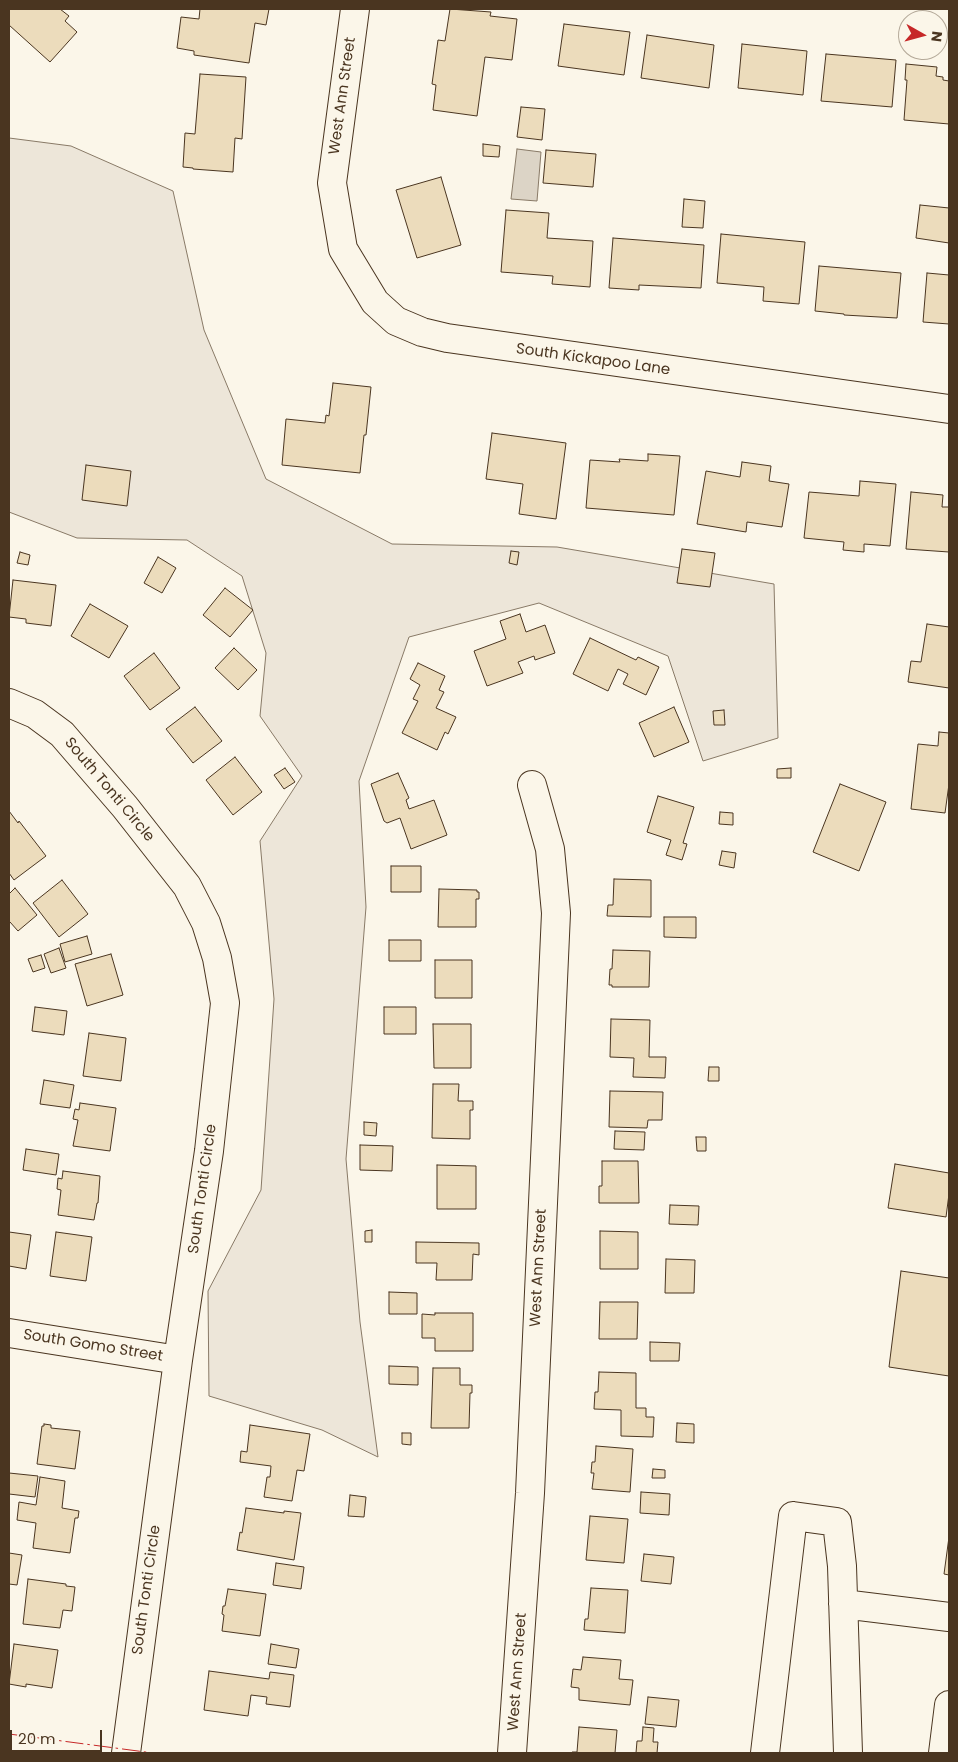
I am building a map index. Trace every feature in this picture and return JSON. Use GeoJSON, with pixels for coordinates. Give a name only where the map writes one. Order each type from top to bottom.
{"type":"FeatureCollection","features":[{"type":"Feature","properties":{"kind":"street","name":"West Ann Street"},"geometry":{"type":"LineString","coordinates":[[332,183],[355,9]]}},
{"type":"Feature","properties":{"kind":"street","name":"South Kickapoo Lane"},"geometry":{"type":"LineString","coordinates":[[332,183],[343,248],[376,302],[396,321],[422,332],[447,338],[567,356],[949,409]]}},
{"type":"Feature","properties":{"kind":"street","name":"South Tonti Circle"},"geometry":{"type":"LineString","coordinates":[[9,702],[35,714],[62,734],[125,806],[187,886],[206,923],[217,958],[225,1004],[210,1152],[178,1360],[126,1753]]}},
{"type":"Feature","properties":{"kind":"street","name":"West Ann Street"},"geometry":{"type":"LineString","coordinates":[[512,1753],[530,1493],[556,914],[550,849],[532,785]]}},
{"type":"Feature","properties":{"kind":"street","name":"South Gomo Street"},"geometry":{"type":"LineString","coordinates":[[9,1333],[178,1360]]}},
{"type":"Feature","properties":{"kind":"street"},"geometry":{"type":"LineString","coordinates":[[765,1753],[793,1516],[837,1522],[842,1566],[848,1753]]}},
{"type":"Feature","properties":{"kind":"street"},"geometry":{"type":"LineString","coordinates":[[843,1604],[949,1616]]}},
{"type":"Feature","properties":{"kind":"street"},"geometry":{"type":"LineString","coordinates":[[943,1753],[949,1705]]}},
{"type":"Feature","properties":{"kind":"shaded area"},"geometry":{"type":"Polygon","coordinates":[[[9,138],[71,146],[173,191],[204,330],[266,479],[392,544],[557,547],[774,584],[778,738],[703,761],[668,656],[539,603],[409,637],[359,781],[366,907],[346,1159],[360,1322],[378,1457],[322,1430],[209,1396],[208,1291],[261,1190],[274,999],[260,841],[302,776],[260,716],[266,653],[242,576],[187,540],[77,538],[9,512],[9,138]]]}},
{"type":"Feature","properties":{"kind":"shaded area"},"geometry":{"type":"Polygon","coordinates":[[[517,149],[541,152],[537,201],[511,199],[517,149]]]}},
{"type":"Feature","properties":{"kind":"building"},"geometry":{"type":"Polygon","coordinates":[[[9,9],[60,9],[69,16],[65,21],[77,32],[50,62],[9,25],[9,9]]]}},
{"type":"Feature","properties":{"kind":"building"},"geometry":{"type":"Polygon","coordinates":[[[200,9],[269,9],[266,25],[255,23],[249,63],[194,55],[194,51],[177,48],[181,17],[199,19],[200,9]]]}},
{"type":"Feature","properties":{"kind":"building"},"geometry":{"type":"Polygon","coordinates":[[[450,9],[491,12],[490,16],[517,19],[512,60],[485,57],[477,116],[433,110],[436,85],[432,84],[438,40],[445,41],[450,9]]]}},
{"type":"Feature","properties":{"kind":"building"},"geometry":{"type":"Polygon","coordinates":[[[564,24],[630,32],[624,75],[558,66],[564,24]]]}},
{"type":"Feature","properties":{"kind":"building"},"geometry":{"type":"Polygon","coordinates":[[[647,35],[714,45],[709,88],[641,78],[647,35]]]}},
{"type":"Feature","properties":{"kind":"building"},"geometry":{"type":"Polygon","coordinates":[[[742,44],[807,51],[803,95],[738,88],[742,44]]]}},
{"type":"Feature","properties":{"kind":"building"},"geometry":{"type":"Polygon","coordinates":[[[826,54],[896,60],[892,107],[821,101],[826,54]]]}},
{"type":"Feature","properties":{"kind":"building"},"geometry":{"type":"Polygon","coordinates":[[[906,64],[937,67],[936,76],[943,77],[943,80],[949,81],[949,124],[904,120],[907,80],[905,80],[906,64]]]}},
{"type":"Feature","properties":{"kind":"building"},"geometry":{"type":"Polygon","coordinates":[[[200,74],[246,77],[242,139],[235,138],[233,172],[183,167],[185,133],[195,134],[200,74]]]}},
{"type":"Feature","properties":{"kind":"building"},"geometry":{"type":"Polygon","coordinates":[[[521,107],[545,109],[542,140],[517,137],[521,107]]]}},
{"type":"Feature","properties":{"kind":"building"},"geometry":{"type":"Polygon","coordinates":[[[483,144],[500,146],[499,157],[483,156],[483,144]]]}},
{"type":"Feature","properties":{"kind":"building"},"geometry":{"type":"Polygon","coordinates":[[[546,150],[596,154],[593,187],[543,183],[546,150]]]}},
{"type":"Feature","properties":{"kind":"building"},"geometry":{"type":"Polygon","coordinates":[[[441,177],[461,245],[417,258],[396,190],[441,177]]]}},
{"type":"Feature","properties":{"kind":"building"},"geometry":{"type":"Polygon","coordinates":[[[684,199],[705,201],[703,228],[682,227],[684,199]]]}},
{"type":"Feature","properties":{"kind":"building"},"geometry":{"type":"Polygon","coordinates":[[[920,205],[949,208],[949,243],[916,238],[920,205]]]}},
{"type":"Feature","properties":{"kind":"building"},"geometry":{"type":"Polygon","coordinates":[[[506,210],[549,213],[547,238],[593,241],[590,287],[552,284],[553,276],[501,272],[506,210]]]}},
{"type":"Feature","properties":{"kind":"building"},"geometry":{"type":"Polygon","coordinates":[[[721,234],[805,242],[799,304],[763,301],[764,287],[717,283],[721,234]]]}},
{"type":"Feature","properties":{"kind":"building"},"geometry":{"type":"Polygon","coordinates":[[[613,238],[704,245],[701,288],[639,285],[639,290],[609,288],[613,238]]]}},
{"type":"Feature","properties":{"kind":"building"},"geometry":{"type":"Polygon","coordinates":[[[819,266],[901,273],[897,318],[844,315],[815,311],[819,266]]]}},
{"type":"Feature","properties":{"kind":"building"},"geometry":{"type":"Polygon","coordinates":[[[927,273],[949,275],[949,324],[923,322],[927,273]]]}},
{"type":"Feature","properties":{"kind":"building"},"geometry":{"type":"Polygon","coordinates":[[[333,383],[371,387],[360,473],[282,465],[286,419],[325,423],[326,415],[329,416],[333,383]]]}},
{"type":"Feature","properties":{"kind":"building"},"geometry":{"type":"Polygon","coordinates":[[[492,433],[566,443],[556,519],[519,514],[523,484],[486,479],[492,433]]]}},
{"type":"Feature","properties":{"kind":"building"},"geometry":{"type":"Polygon","coordinates":[[[648,454],[680,456],[674,515],[586,508],[590,460],[648,461],[648,454]]]}},
{"type":"Feature","properties":{"kind":"building"},"geometry":{"type":"Polygon","coordinates":[[[742,462],[771,466],[769,481],[789,484],[782,527],[747,522],[746,532],[697,524],[706,471],[740,477],[742,462]]]}},
{"type":"Feature","properties":{"kind":"building"},"geometry":{"type":"Polygon","coordinates":[[[86,465],[131,471],[127,506],[82,500],[86,465]]]}},
{"type":"Feature","properties":{"kind":"building"},"geometry":{"type":"Polygon","coordinates":[[[860,481],[896,484],[890,546],[864,544],[864,552],[843,550],[844,542],[804,538],[809,492],[859,496],[860,481]]]}},
{"type":"Feature","properties":{"kind":"building"},"geometry":{"type":"Polygon","coordinates":[[[911,492],[943,495],[942,507],[949,507],[949,552],[906,549],[911,492]]]}},
{"type":"Feature","properties":{"kind":"building"},"geometry":{"type":"Polygon","coordinates":[[[682,549],[715,553],[710,587],[677,583],[682,549]]]}},
{"type":"Feature","properties":{"kind":"building"},"geometry":{"type":"Polygon","coordinates":[[[511,551],[519,552],[517,565],[509,563],[511,551]]]}},
{"type":"Feature","properties":{"kind":"building"},"geometry":{"type":"Polygon","coordinates":[[[20,552],[30,555],[28,565],[17,563],[20,552]]]}},
{"type":"Feature","properties":{"kind":"building"},"geometry":{"type":"Polygon","coordinates":[[[158,557],[176,568],[162,593],[144,583],[158,557]]]}},
{"type":"Feature","properties":{"kind":"building"},"geometry":{"type":"Polygon","coordinates":[[[13,580],[56,585],[51,626],[26,623],[26,619],[9,617],[13,580]]]}},
{"type":"Feature","properties":{"kind":"building"},"geometry":{"type":"Polygon","coordinates":[[[225,588],[253,610],[230,637],[203,615],[225,588]]]}},
{"type":"Feature","properties":{"kind":"building"},"geometry":{"type":"Polygon","coordinates":[[[90,604],[128,626],[109,658],[71,636],[90,604]]]}},
{"type":"Feature","properties":{"kind":"building"},"geometry":{"type":"Polygon","coordinates":[[[520,614],[526,632],[545,625],[555,653],[535,660],[534,656],[518,662],[523,673],[487,686],[474,651],[506,639],[500,621],[520,614]]]}},
{"type":"Feature","properties":{"kind":"building"},"geometry":{"type":"Polygon","coordinates":[[[927,624],[949,627],[949,688],[908,682],[911,661],[921,662],[927,624]]]}},
{"type":"Feature","properties":{"kind":"building"},"geometry":{"type":"Polygon","coordinates":[[[590,638],[636,660],[638,657],[659,667],[646,695],[623,684],[628,674],[618,669],[608,691],[573,674],[590,638]]]}},
{"type":"Feature","properties":{"kind":"building"},"geometry":{"type":"Polygon","coordinates":[[[234,648],[257,670],[238,690],[215,668],[234,648]]]}},
{"type":"Feature","properties":{"kind":"building"},"geometry":{"type":"Polygon","coordinates":[[[154,653],[180,688],[150,710],[124,676],[154,653]]]}},
{"type":"Feature","properties":{"kind":"building"},"geometry":{"type":"Polygon","coordinates":[[[418,663],[445,676],[439,690],[444,692],[436,708],[456,717],[448,734],[445,732],[437,750],[402,733],[418,701],[413,699],[420,685],[410,679],[418,663]]]}},
{"type":"Feature","properties":{"kind":"building"},"geometry":{"type":"Polygon","coordinates":[[[195,707],[222,741],[193,763],[166,729],[195,707]]]}},
{"type":"Feature","properties":{"kind":"building"},"geometry":{"type":"Polygon","coordinates":[[[674,707],[689,742],[654,757],[639,723],[674,707]]]}},
{"type":"Feature","properties":{"kind":"building"},"geometry":{"type":"Polygon","coordinates":[[[724,710],[725,725],[714,725],[713,711],[724,710]]]}},
{"type":"Feature","properties":{"kind":"building"},"geometry":{"type":"Polygon","coordinates":[[[939,732],[949,733],[949,784],[945,813],[911,809],[918,744],[938,746],[939,732]]]}},
{"type":"Feature","properties":{"kind":"building"},"geometry":{"type":"Polygon","coordinates":[[[235,757],[262,792],[233,815],[206,780],[235,757]]]}},
{"type":"Feature","properties":{"kind":"building"},"geometry":{"type":"Polygon","coordinates":[[[285,768],[295,782],[284,789],[274,775],[285,768]]]}},
{"type":"Feature","properties":{"kind":"building"},"geometry":{"type":"Polygon","coordinates":[[[791,768],[791,778],[777,778],[777,769],[791,768]]]}},
{"type":"Feature","properties":{"kind":"building"},"geometry":{"type":"Polygon","coordinates":[[[398,773],[409,798],[406,800],[409,809],[434,800],[447,835],[411,849],[400,818],[387,823],[384,821],[371,784],[398,773]]]}},
{"type":"Feature","properties":{"kind":"building"},"geometry":{"type":"Polygon","coordinates":[[[840,784],[886,802],[859,871],[813,852],[840,784]]]}},
{"type":"Feature","properties":{"kind":"building"},"geometry":{"type":"Polygon","coordinates":[[[658,796],[694,807],[683,843],[687,844],[682,860],[666,855],[671,840],[647,832],[658,796]]]}},
{"type":"Feature","properties":{"kind":"building"},"geometry":{"type":"Polygon","coordinates":[[[9,811],[46,856],[14,880],[9,873],[9,811]]]}},
{"type":"Feature","properties":{"kind":"building"},"geometry":{"type":"Polygon","coordinates":[[[720,812],[733,813],[733,825],[719,824],[720,812]]]}},
{"type":"Feature","properties":{"kind":"building"},"geometry":{"type":"Polygon","coordinates":[[[722,851],[736,853],[734,868],[719,865],[722,851]]]}},
{"type":"Feature","properties":{"kind":"building"},"geometry":{"type":"Polygon","coordinates":[[[391,866],[421,866],[421,892],[391,892],[391,866]]]}},
{"type":"Feature","properties":{"kind":"building"},"geometry":{"type":"Polygon","coordinates":[[[614,879],[651,880],[651,917],[607,916],[608,905],[613,905],[614,879]]]}},
{"type":"Feature","properties":{"kind":"building"},"geometry":{"type":"Polygon","coordinates":[[[62,880],[88,914],[59,937],[33,903],[62,880]]]}},
{"type":"Feature","properties":{"kind":"building"},"geometry":{"type":"Polygon","coordinates":[[[15,888],[37,915],[18,931],[9,923],[9,894],[15,888]]]}},
{"type":"Feature","properties":{"kind":"building"},"geometry":{"type":"Polygon","coordinates":[[[439,889],[477,890],[479,892],[479,899],[476,899],[476,927],[438,927],[439,889]]]}},
{"type":"Feature","properties":{"kind":"building"},"geometry":{"type":"Polygon","coordinates":[[[664,917],[696,917],[696,938],[664,937],[664,917]]]}},
{"type":"Feature","properties":{"kind":"building"},"geometry":{"type":"Polygon","coordinates":[[[87,936],[92,954],[65,962],[60,944],[87,936]]]}},
{"type":"Feature","properties":{"kind":"building"},"geometry":{"type":"Polygon","coordinates":[[[389,940],[421,940],[421,961],[389,961],[389,940]]]}},
{"type":"Feature","properties":{"kind":"building"},"geometry":{"type":"Polygon","coordinates":[[[59,948],[66,968],[51,973],[44,954],[59,948]]]}},
{"type":"Feature","properties":{"kind":"building"},"geometry":{"type":"Polygon","coordinates":[[[613,950],[650,951],[649,987],[612,987],[612,985],[609,985],[613,950]]]}},
{"type":"Feature","properties":{"kind":"building"},"geometry":{"type":"Polygon","coordinates":[[[111,954],[123,995],[87,1006],[75,964],[111,954]]]}},
{"type":"Feature","properties":{"kind":"building"},"geometry":{"type":"Polygon","coordinates":[[[41,955],[45,968],[33,972],[28,959],[41,955]]]}},
{"type":"Feature","properties":{"kind":"building"},"geometry":{"type":"Polygon","coordinates":[[[435,960],[472,960],[472,998],[435,998],[435,960]]]}},
{"type":"Feature","properties":{"kind":"building"},"geometry":{"type":"Polygon","coordinates":[[[35,1007],[67,1011],[64,1035],[32,1031],[35,1007]]]}},
{"type":"Feature","properties":{"kind":"building"},"geometry":{"type":"Polygon","coordinates":[[[384,1007],[416,1007],[416,1034],[384,1034],[384,1007]]]}},
{"type":"Feature","properties":{"kind":"building"},"geometry":{"type":"Polygon","coordinates":[[[611,1019],[650,1020],[649,1057],[666,1057],[665,1078],[633,1077],[634,1058],[610,1057],[611,1019]]]}},
{"type":"Feature","properties":{"kind":"building"},"geometry":{"type":"Polygon","coordinates":[[[433,1024],[471,1024],[471,1068],[434,1068],[433,1024]]]}},
{"type":"Feature","properties":{"kind":"building"},"geometry":{"type":"Polygon","coordinates":[[[89,1033],[126,1038],[121,1081],[83,1076],[89,1033]]]}},
{"type":"Feature","properties":{"kind":"building"},"geometry":{"type":"Polygon","coordinates":[[[709,1067],[719,1067],[719,1081],[708,1081],[709,1067]]]}},
{"type":"Feature","properties":{"kind":"building"},"geometry":{"type":"Polygon","coordinates":[[[44,1080],[74,1085],[70,1108],[40,1104],[44,1080]]]}},
{"type":"Feature","properties":{"kind":"building"},"geometry":{"type":"Polygon","coordinates":[[[433,1084],[459,1084],[458,1101],[473,1101],[473,1110],[470,1110],[470,1139],[432,1138],[433,1084]]]}},
{"type":"Feature","properties":{"kind":"building"},"geometry":{"type":"Polygon","coordinates":[[[610,1091],[663,1092],[662,1120],[648,1120],[647,1128],[609,1127],[610,1091]]]}},
{"type":"Feature","properties":{"kind":"building"},"geometry":{"type":"Polygon","coordinates":[[[80,1103],[116,1108],[110,1151],[73,1146],[78,1120],[73,1119],[75,1109],[79,1110],[80,1103]]]}},
{"type":"Feature","properties":{"kind":"building"},"geometry":{"type":"Polygon","coordinates":[[[364,1122],[377,1123],[376,1136],[364,1135],[364,1122]]]}},
{"type":"Feature","properties":{"kind":"building"},"geometry":{"type":"Polygon","coordinates":[[[615,1131],[645,1132],[644,1150],[614,1149],[615,1131]]]}},
{"type":"Feature","properties":{"kind":"building"},"geometry":{"type":"Polygon","coordinates":[[[696,1137],[706,1137],[706,1151],[697,1151],[696,1137]]]}},
{"type":"Feature","properties":{"kind":"building"},"geometry":{"type":"Polygon","coordinates":[[[360,1145],[393,1146],[392,1171],[360,1170],[360,1145]]]}},
{"type":"Feature","properties":{"kind":"building"},"geometry":{"type":"Polygon","coordinates":[[[26,1149],[59,1154],[56,1175],[23,1170],[26,1149]]]}},
{"type":"Feature","properties":{"kind":"building"},"geometry":{"type":"Polygon","coordinates":[[[602,1161],[638,1161],[639,1203],[599,1203],[599,1186],[602,1186],[602,1161]]]}},
{"type":"Feature","properties":{"kind":"building"},"geometry":{"type":"Polygon","coordinates":[[[895,1164],[949,1173],[946,1217],[888,1208],[895,1164]]]}},
{"type":"Feature","properties":{"kind":"building"},"geometry":{"type":"Polygon","coordinates":[[[437,1165],[476,1166],[476,1209],[437,1209],[437,1165]]]}},
{"type":"Feature","properties":{"kind":"building"},"geometry":{"type":"Polygon","coordinates":[[[63,1171],[100,1176],[98,1203],[94,1220],[58,1215],[61,1190],[57,1189],[58,1178],[62,1179],[63,1171]]]}},
{"type":"Feature","properties":{"kind":"building"},"geometry":{"type":"Polygon","coordinates":[[[670,1205],[699,1206],[698,1225],[669,1224],[670,1205]]]}},
{"type":"Feature","properties":{"kind":"building"},"geometry":{"type":"Polygon","coordinates":[[[372,1230],[372,1242],[365,1242],[365,1231],[372,1230]]]}},
{"type":"Feature","properties":{"kind":"building"},"geometry":{"type":"Polygon","coordinates":[[[600,1231],[638,1232],[638,1269],[600,1269],[600,1231]]]}},
{"type":"Feature","properties":{"kind":"building"},"geometry":{"type":"Polygon","coordinates":[[[9,1232],[31,1235],[26,1269],[9,1266],[9,1232]]]}},
{"type":"Feature","properties":{"kind":"building"},"geometry":{"type":"Polygon","coordinates":[[[56,1232],[92,1237],[86,1281],[50,1276],[56,1232]]]}},
{"type":"Feature","properties":{"kind":"building"},"geometry":{"type":"Polygon","coordinates":[[[416,1242],[479,1243],[479,1255],[473,1254],[472,1280],[436,1280],[437,1263],[416,1263],[416,1242]]]}},
{"type":"Feature","properties":{"kind":"building"},"geometry":{"type":"Polygon","coordinates":[[[666,1259],[695,1260],[694,1293],[665,1293],[666,1259]]]}},
{"type":"Feature","properties":{"kind":"building"},"geometry":{"type":"Polygon","coordinates":[[[901,1271],[949,1278],[949,1376],[889,1367],[901,1271]]]}},
{"type":"Feature","properties":{"kind":"building"},"geometry":{"type":"Polygon","coordinates":[[[389,1292],[417,1293],[417,1314],[389,1314],[389,1292]]]}},
{"type":"Feature","properties":{"kind":"building"},"geometry":{"type":"Polygon","coordinates":[[[600,1302],[638,1302],[637,1339],[599,1339],[600,1302]]]}},
{"type":"Feature","properties":{"kind":"building"},"geometry":{"type":"Polygon","coordinates":[[[435,1313],[473,1313],[473,1351],[435,1351],[435,1338],[422,1338],[422,1314],[435,1315],[435,1313]]]}},
{"type":"Feature","properties":{"kind":"building"},"geometry":{"type":"Polygon","coordinates":[[[650,1342],[680,1343],[679,1361],[650,1361],[650,1342]]]}},
{"type":"Feature","properties":{"kind":"building"},"geometry":{"type":"Polygon","coordinates":[[[389,1366],[418,1367],[418,1385],[389,1384],[389,1366]]]}},
{"type":"Feature","properties":{"kind":"building"},"geometry":{"type":"Polygon","coordinates":[[[433,1368],[460,1368],[460,1385],[472,1385],[469,1428],[431,1428],[433,1368]]]}},
{"type":"Feature","properties":{"kind":"building"},"geometry":{"type":"Polygon","coordinates":[[[599,1372],[636,1373],[636,1408],[646,1408],[646,1417],[654,1417],[653,1437],[621,1436],[621,1410],[594,1409],[595,1392],[598,1392],[599,1372]]]}},
{"type":"Feature","properties":{"kind":"building"},"geometry":{"type":"Polygon","coordinates":[[[677,1423],[694,1424],[694,1443],[676,1442],[677,1423]]]}},
{"type":"Feature","properties":{"kind":"building"},"geometry":{"type":"Polygon","coordinates":[[[44,1424],[51,1425],[51,1428],[80,1431],[75,1469],[37,1464],[42,1426],[44,1424]]]}},
{"type":"Feature","properties":{"kind":"building"},"geometry":{"type":"Polygon","coordinates":[[[250,1425],[310,1434],[304,1471],[297,1470],[292,1501],[264,1497],[271,1466],[240,1462],[241,1451],[247,1452],[250,1425]]]}},
{"type":"Feature","properties":{"kind":"building"},"geometry":{"type":"Polygon","coordinates":[[[402,1433],[411,1433],[411,1445],[402,1444],[402,1433]]]}},
{"type":"Feature","properties":{"kind":"building"},"geometry":{"type":"Polygon","coordinates":[[[596,1446],[633,1449],[630,1492],[592,1489],[594,1473],[591,1473],[592,1462],[595,1462],[596,1446]]]}},
{"type":"Feature","properties":{"kind":"building"},"geometry":{"type":"Polygon","coordinates":[[[653,1469],[665,1470],[665,1478],[652,1478],[653,1469]]]}},
{"type":"Feature","properties":{"kind":"building"},"geometry":{"type":"Polygon","coordinates":[[[9,1473],[38,1476],[35,1497],[9,1494],[9,1473]]]}},
{"type":"Feature","properties":{"kind":"building"},"geometry":{"type":"Polygon","coordinates":[[[40,1477],[65,1481],[62,1508],[79,1511],[78,1518],[75,1518],[70,1553],[33,1548],[36,1523],[17,1520],[19,1502],[36,1505],[40,1477]]]}},
{"type":"Feature","properties":{"kind":"building"},"geometry":{"type":"Polygon","coordinates":[[[641,1492],[670,1494],[669,1515],[640,1513],[641,1492]]]}},
{"type":"Feature","properties":{"kind":"building"},"geometry":{"type":"Polygon","coordinates":[[[350,1495],[366,1497],[364,1517],[348,1516],[350,1495]]]}},
{"type":"Feature","properties":{"kind":"building"},"geometry":{"type":"Polygon","coordinates":[[[246,1508],[284,1513],[284,1511],[301,1513],[294,1560],[237,1550],[246,1508]]]}},
{"type":"Feature","properties":{"kind":"building"},"geometry":{"type":"Polygon","coordinates":[[[590,1516],[628,1519],[624,1563],[586,1560],[590,1516]]]}},
{"type":"Feature","properties":{"kind":"building"},"geometry":{"type":"Polygon","coordinates":[[[949,1537],[949,1575],[944,1574],[949,1537]]]}},
{"type":"Feature","properties":{"kind":"building"},"geometry":{"type":"Polygon","coordinates":[[[9,1553],[22,1555],[17,1585],[9,1584],[9,1553]]]}},
{"type":"Feature","properties":{"kind":"building"},"geometry":{"type":"Polygon","coordinates":[[[644,1554],[674,1557],[671,1584],[641,1581],[644,1554]]]}},
{"type":"Feature","properties":{"kind":"building"},"geometry":{"type":"Polygon","coordinates":[[[276,1563],[304,1567],[301,1589],[273,1585],[276,1563]]]}},
{"type":"Feature","properties":{"kind":"building"},"geometry":{"type":"Polygon","coordinates":[[[28,1579],[75,1587],[72,1611],[63,1610],[60,1628],[23,1624],[28,1579]]]}},
{"type":"Feature","properties":{"kind":"building"},"geometry":{"type":"Polygon","coordinates":[[[591,1588],[628,1590],[625,1633],[584,1630],[585,1619],[588,1619],[591,1588]]]}},
{"type":"Feature","properties":{"kind":"building"},"geometry":{"type":"Polygon","coordinates":[[[228,1589],[266,1594],[260,1636],[222,1631],[223,1606],[225,1606],[228,1589]]]}},
{"type":"Feature","properties":{"kind":"building"},"geometry":{"type":"Polygon","coordinates":[[[14,1644],[58,1650],[52,1688],[26,1684],[26,1687],[9,1684],[14,1644]]]}},
{"type":"Feature","properties":{"kind":"building"},"geometry":{"type":"Polygon","coordinates":[[[271,1644],[299,1649],[296,1668],[268,1664],[271,1644]]]}},
{"type":"Feature","properties":{"kind":"building"},"geometry":{"type":"Polygon","coordinates":[[[583,1657],[621,1660],[619,1679],[633,1680],[630,1705],[579,1700],[579,1688],[571,1687],[573,1669],[581,1670],[583,1657]]]}},
{"type":"Feature","properties":{"kind":"building"},"geometry":{"type":"Polygon","coordinates":[[[209,1671],[269,1679],[270,1672],[294,1675],[290,1707],[266,1704],[267,1697],[251,1695],[248,1716],[204,1710],[209,1671]]]}},
{"type":"Feature","properties":{"kind":"building"},"geometry":{"type":"Polygon","coordinates":[[[648,1697],[679,1700],[676,1727],[645,1724],[648,1697]]]}},
{"type":"Feature","properties":{"kind":"building"},"geometry":{"type":"Polygon","coordinates":[[[579,1727],[617,1730],[615,1753],[571,1753],[577,1752],[579,1727]]]}},
{"type":"Feature","properties":{"kind":"building"},"geometry":{"type":"Polygon","coordinates":[[[643,1727],[654,1728],[653,1742],[658,1742],[657,1753],[636,1753],[637,1741],[642,1741],[643,1727]]]}},
{"type":"Feature","properties":{"kind":"power"},"geometry":{"type":"LineString","coordinates":[[9,1734],[153,1753]]}}]}
